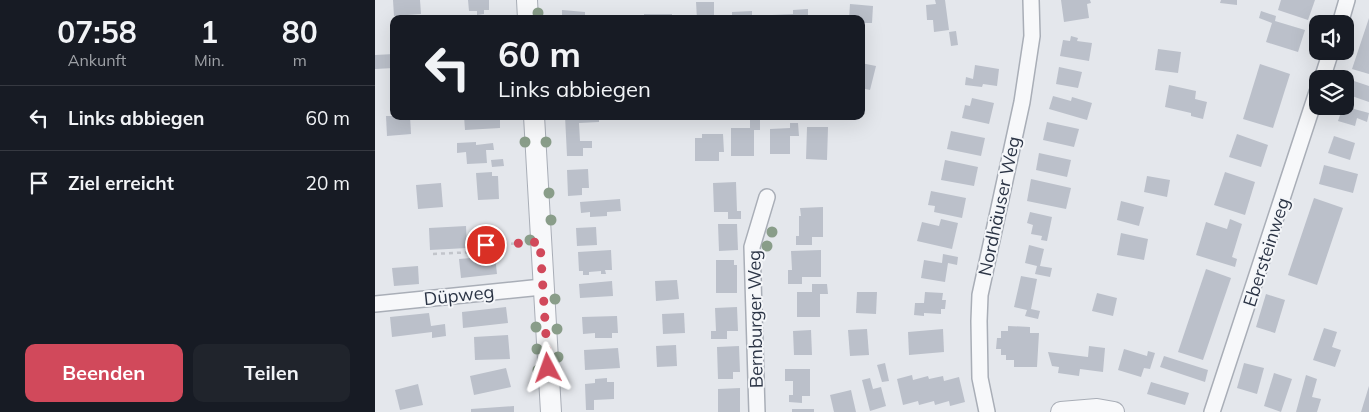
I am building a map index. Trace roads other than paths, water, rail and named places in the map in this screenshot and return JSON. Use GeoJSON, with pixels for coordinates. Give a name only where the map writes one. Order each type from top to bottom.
{"type":"FeatureCollection","features":[{"type":"Feature","properties":{"kind":"street"},"geometry":{"type":"LineString","coordinates":[[527,0],[528,15]]}},
{"type":"Feature","properties":{"kind":"street","name":"Nordhäuser Weg"},"geometry":{"type":"LineString","coordinates":[[987,412],[980,378],[980,295],[1022,102],[1032,36],[1031,0]]}},
{"type":"Feature","properties":{"kind":"street"},"geometry":{"type":"LineString","coordinates":[[1343,15],[1347,0]]}},
{"type":"Feature","properties":{"kind":"street","name":"Ebersteinweg"},"geometry":{"type":"LineString","coordinates":[[1213,412],[1310,115]]}},
{"type":"Feature","properties":{"kind":"street"},"geometry":{"type":"LineString","coordinates":[[534,120],[542,287],[551,412]]}},
{"type":"Feature","properties":{"kind":"street","name":"Bernburger Weg"},"geometry":{"type":"LineString","coordinates":[[757,412],[752,247],[767,197]]}},
{"type":"Feature","properties":{"kind":"street","name":"Düpweg"},"geometry":{"type":"LineString","coordinates":[[375,304],[542,287]]}},
{"type":"Feature","properties":{"kind":"street"},"geometry":{"type":"LineString","coordinates":[[1061,412],[1102,411]]}}]}
